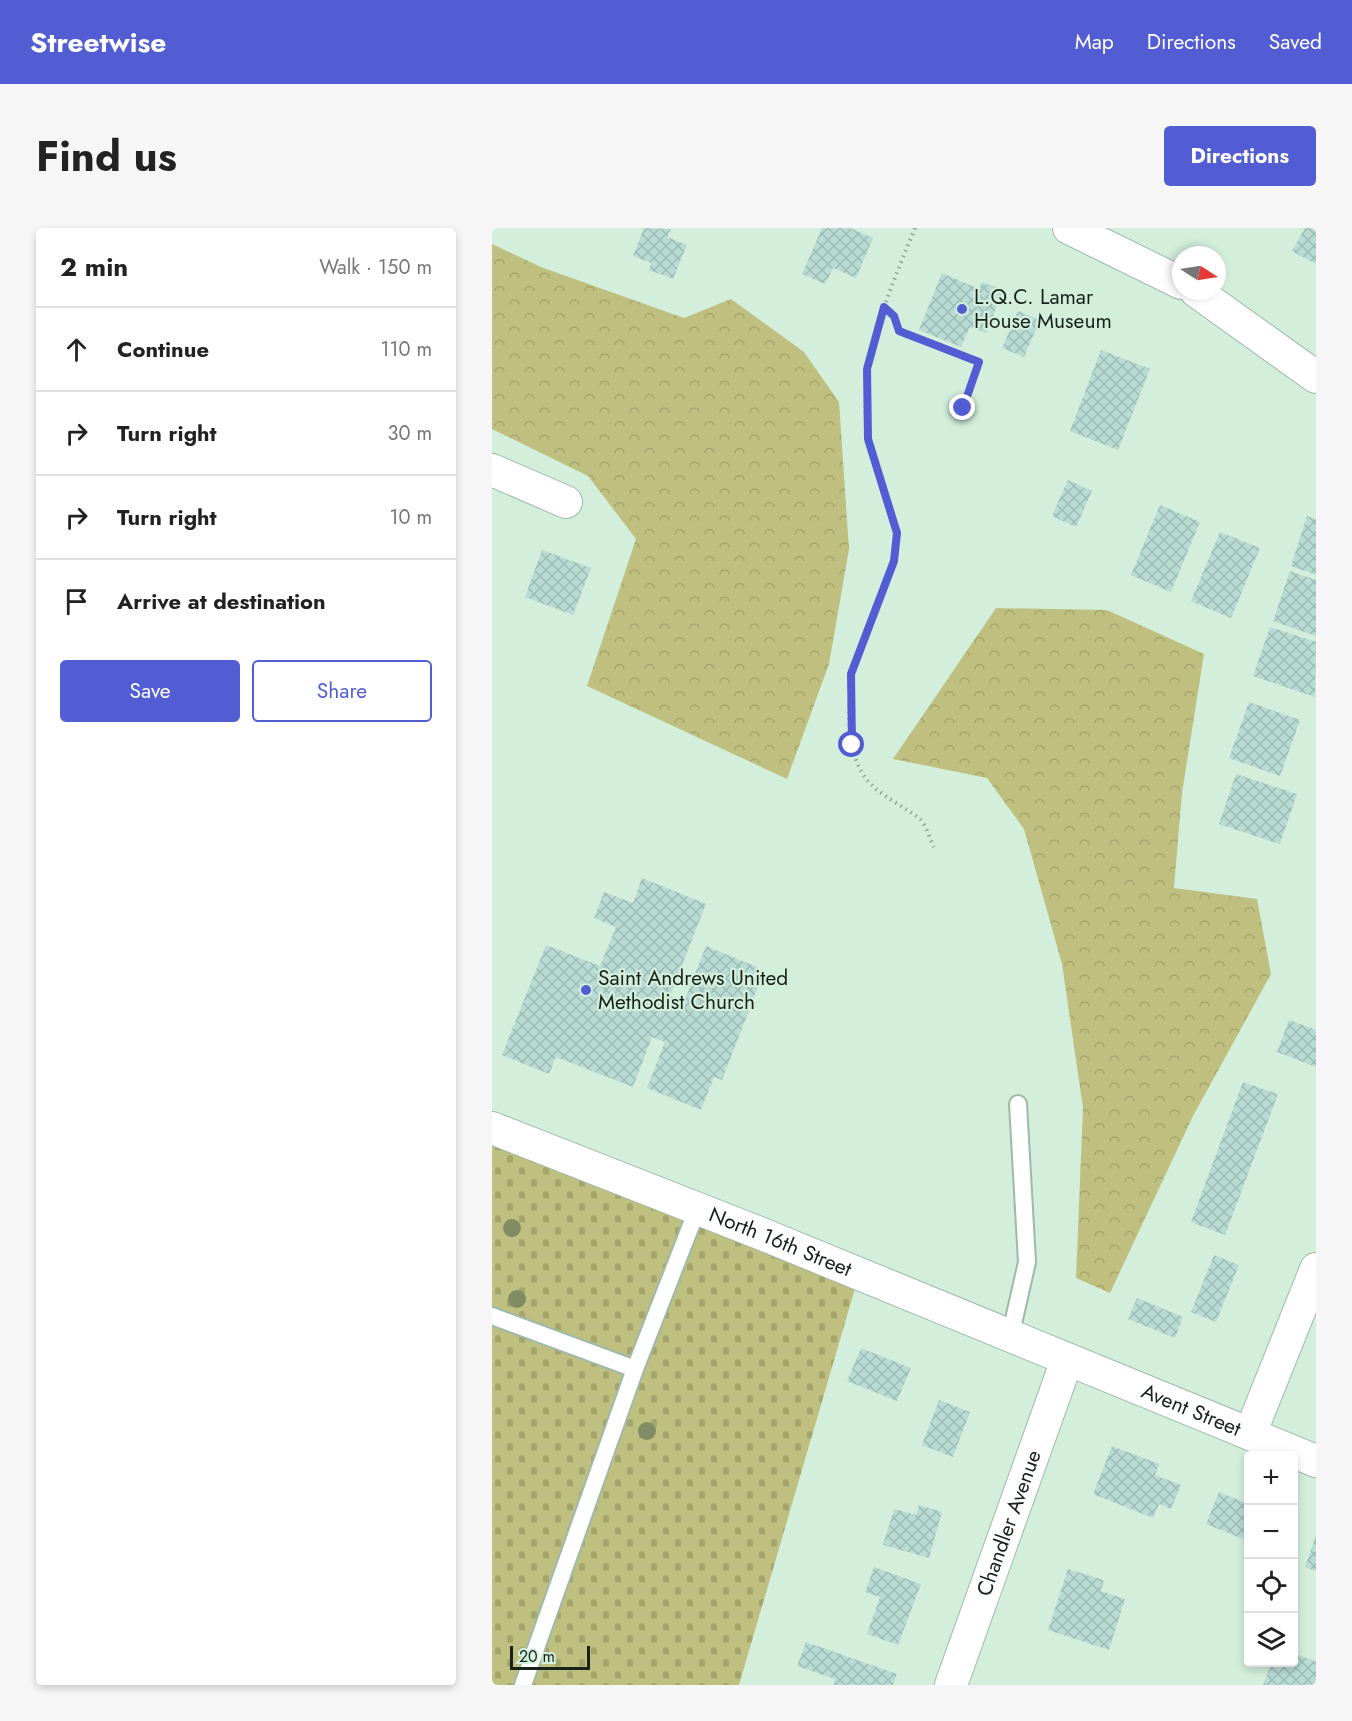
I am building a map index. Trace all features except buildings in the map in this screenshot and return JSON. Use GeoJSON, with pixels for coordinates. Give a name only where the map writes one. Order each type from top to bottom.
{"type":"FeatureCollection","features":[{"type":"Feature","properties":{"kind":"street"},"geometry":{"type":"LineString","coordinates":[[1070,228],[1172,279]]}},
{"type":"Feature","properties":{"kind":"street"},"geometry":{"type":"LineString","coordinates":[[1209,300],[1316,377]]}},
{"type":"Feature","properties":{"kind":"street"},"geometry":{"type":"LineString","coordinates":[[492,470],[566,502]]}},
{"type":"Feature","properties":{"kind":"street","name":"North 16th Street"},"geometry":{"type":"LineString","coordinates":[[492,1128],[1067,1360]]}},
{"type":"Feature","properties":{"kind":"street"},"geometry":{"type":"LineString","coordinates":[[1250,1434],[1316,1269]]}},
{"type":"Feature","properties":{"kind":"street","name":"Avent Street"},"geometry":{"type":"LineString","coordinates":[[1067,1360],[1316,1461]]}},
{"type":"Feature","properties":{"kind":"street","name":"Chandler Avenue"},"geometry":{"type":"LineString","coordinates":[[951,1685],[1067,1360]]}},
{"type":"Feature","properties":{"kind":"lane"},"geometry":{"type":"LineString","coordinates":[[1010,1336],[1027,1262],[1018,1104]]}},
{"type":"Feature","properties":{"kind":"lane"},"geometry":{"type":"LineString","coordinates":[[523,1685],[635,1369],[697,1210]]}},
{"type":"Feature","properties":{"kind":"lane"},"geometry":{"type":"LineString","coordinates":[[492,1316],[635,1369]]}},
{"type":"Feature","properties":{"kind":"path"},"geometry":{"type":"LineString","coordinates":[[915,228],[884,307],[867,369],[868,439],[897,533],[894,561],[851,674],[852,745],[864,777],[889,801],[922,821],[934,847]]}},
{"type":"Feature","properties":{"kind":"path"},"geometry":{"type":"LineString","coordinates":[[884,307],[894,316],[899,331],[979,362],[963,408]]}},
{"type":"Feature","properties":{"kind":"green space"},"geometry":{"type":"Polygon","coordinates":[[[492,244],[541,267],[684,318],[731,299],[804,352],[839,402],[849,549],[829,664],[787,779],[587,686],[636,539],[588,476],[492,429],[492,244]]]}},
{"type":"Feature","properties":{"kind":"green space"},"geometry":{"type":"Polygon","coordinates":[[[996,608],[1107,610],[1204,654],[1182,793],[1174,888],[1257,899],[1271,974],[1193,1116],[1110,1293],[1076,1278],[1083,1108],[1062,964],[1024,829],[987,778],[893,759],[996,608]]]}},
{"type":"Feature","properties":{"kind":"green space"},"geometry":{"type":"Polygon","coordinates":[[[492,1128],[859,1275],[739,1685],[492,1685],[492,1128]]]}},
{"type":"Feature","properties":{"kind":"place","name":"L.Q.C. Lamar House Museum"},"geometry":{"type":"Point","coordinates":[962,309]}},
{"type":"Feature","properties":{"kind":"place","name":"Saint Andrews United Methodist Church"},"geometry":{"type":"Point","coordinates":[586,990]}},
{"type":"Feature","properties":{"kind":"route"},"geometry":{"type":"LineString","coordinates":[[852,745],[851,674],[894,561],[897,533],[868,439],[867,369],[884,307],[894,316],[899,331],[979,362],[963,408]]}}]}
